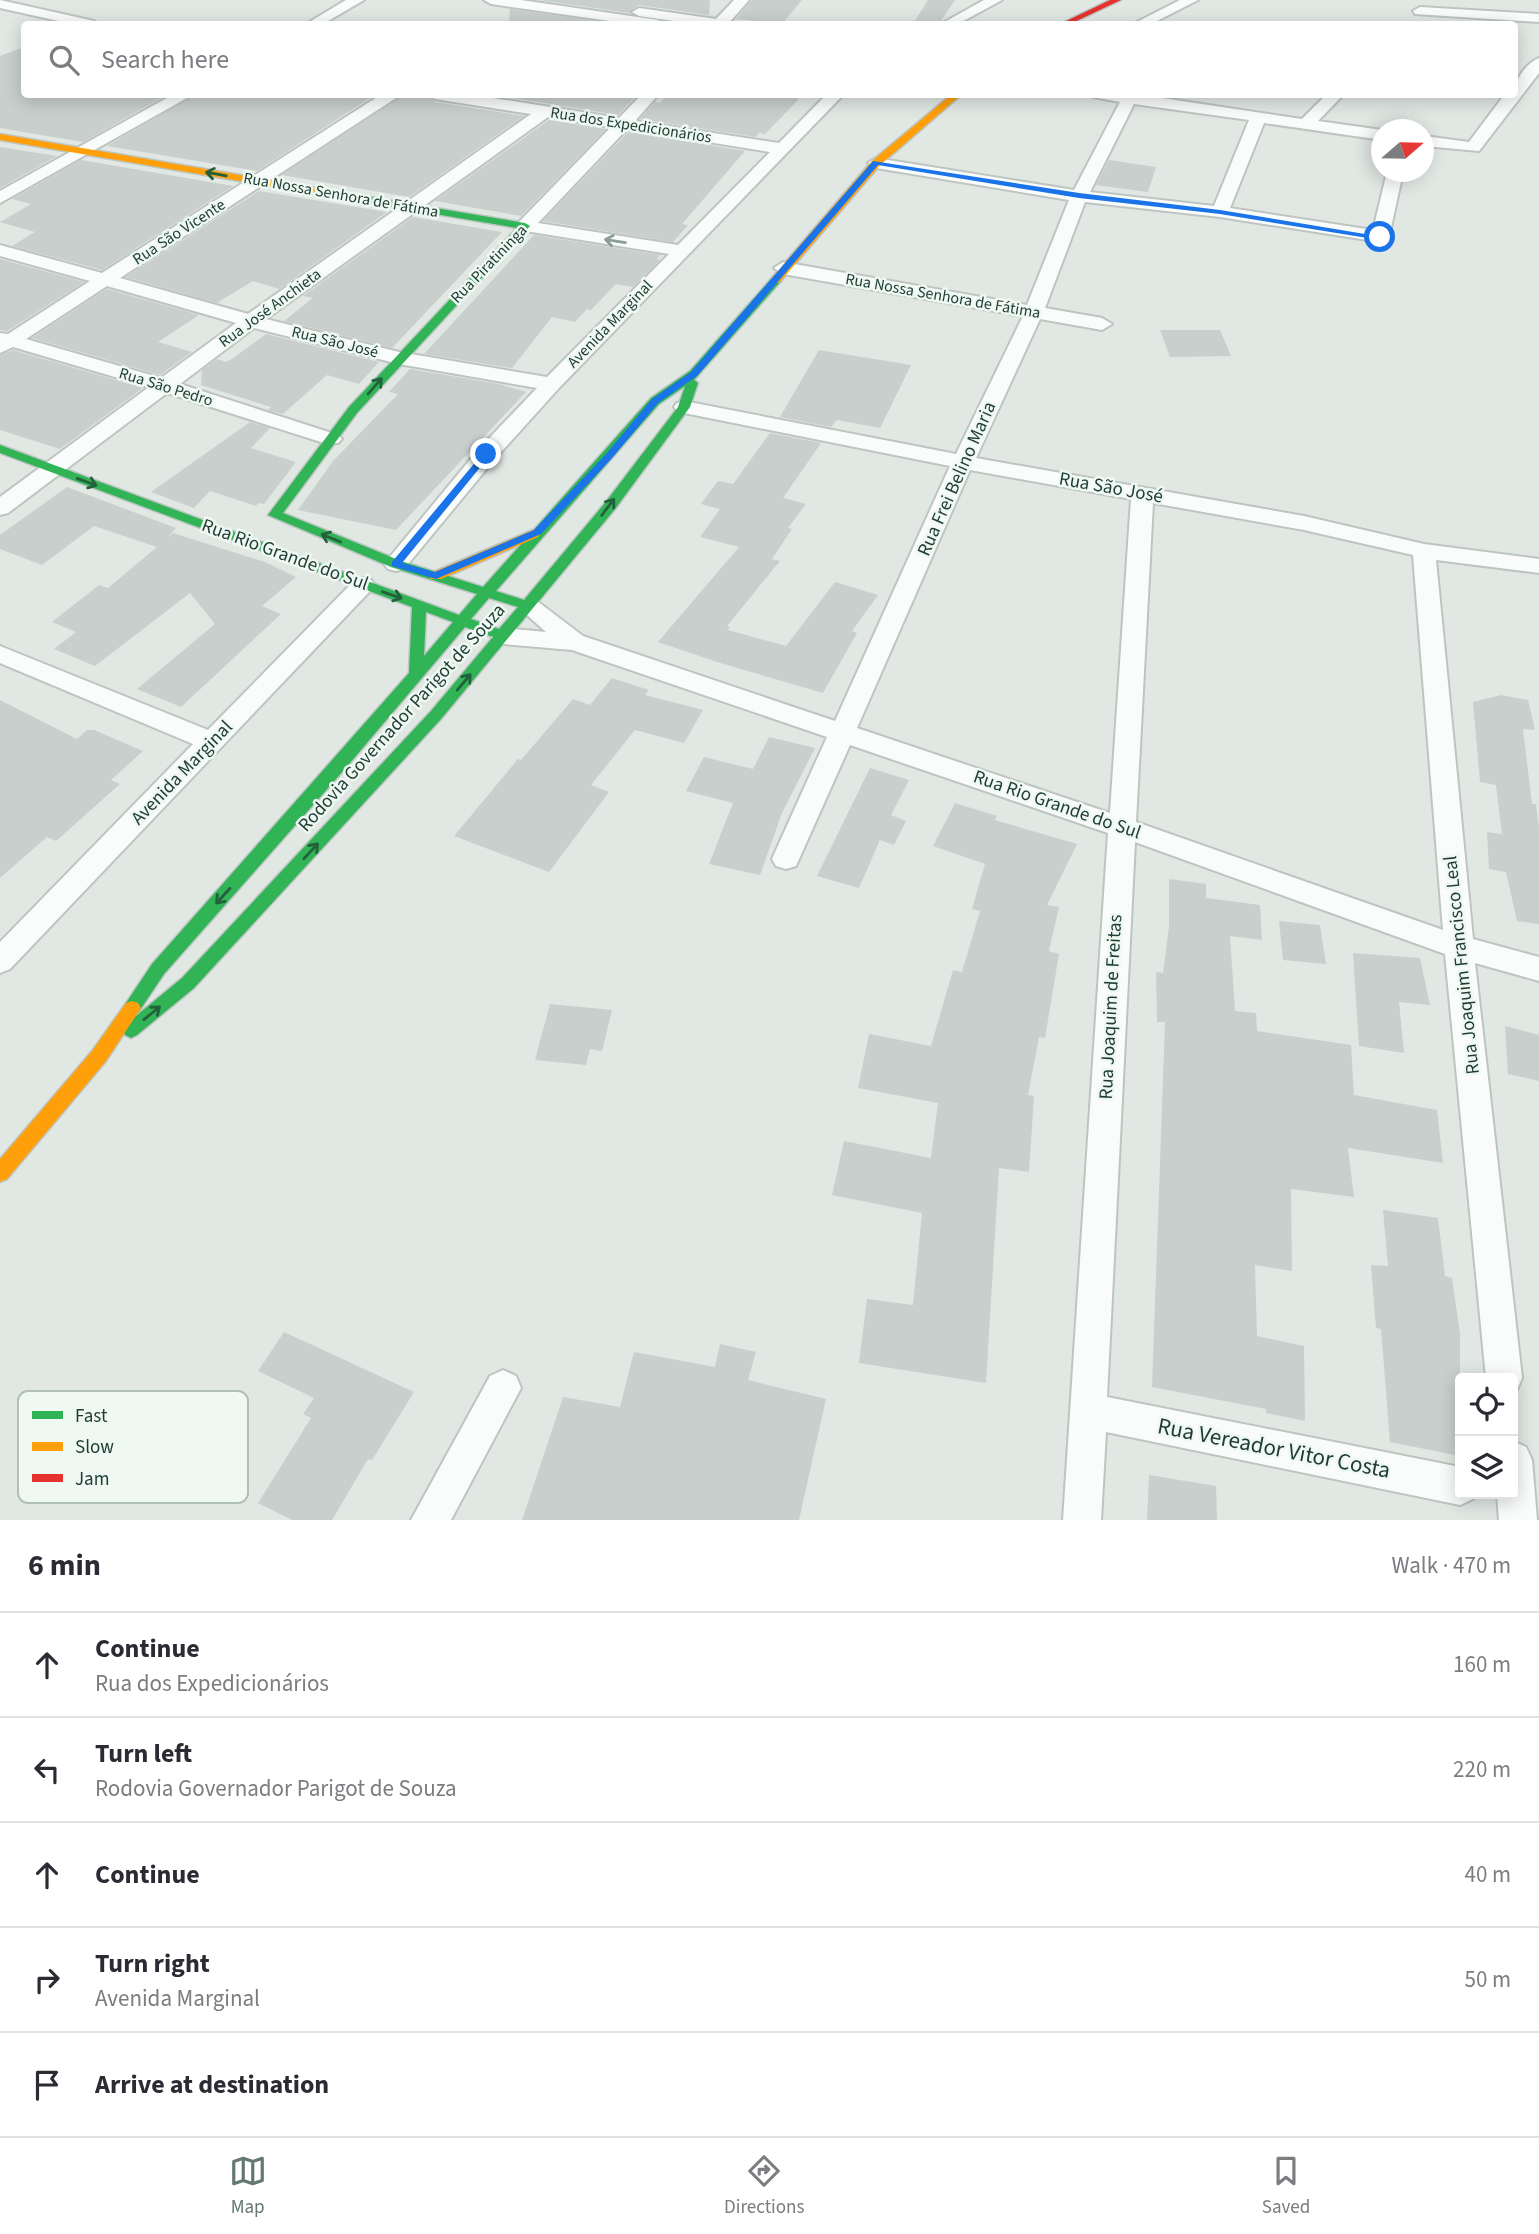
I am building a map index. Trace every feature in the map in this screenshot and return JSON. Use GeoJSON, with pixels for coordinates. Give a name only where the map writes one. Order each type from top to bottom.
{"type":"FeatureCollection","features":[{"type":"Feature","properties":{"kind":"main road"},"geometry":{"type":"LineString","coordinates":[[1071,21],[1118,0]]}},
{"type":"Feature","properties":{"kind":"main road","name":"Rodovia Governador Parigot de Souza"},"geometry":{"type":"LineString","coordinates":[[0,1173],[99,1056],[158,969],[338,766],[538,532],[609,456],[655,401],[694,374],[876,163],[953,98]]}},
{"type":"Feature","properties":{"kind":"main road","name":"Rua Nossa Senhora de Fátima"},"geometry":{"type":"LineString","coordinates":[[0,137],[525,226]]}},
{"type":"Feature","properties":{"kind":"main road","name":"Rua Piratininga"},"geometry":{"type":"LineString","coordinates":[[396,564],[275,515],[331,439],[399,358],[525,226]]}},
{"type":"Feature","properties":{"kind":"main road","name":"Rodovia Governador Parigot de Souza"},"geometry":{"type":"LineString","coordinates":[[99,1056],[188,983],[389,768],[529,606],[610,506],[684,407],[694,374]]}},
{"type":"Feature","properties":{"kind":"main road","name":"Rua Rio Grande do Sul"},"geometry":{"type":"LineString","coordinates":[[0,449],[503,636]]}},
{"type":"Feature","properties":{"kind":"main road"},"geometry":{"type":"LineString","coordinates":[[436,576],[538,532]]}},
{"type":"Feature","properties":{"kind":"main road"},"geometry":{"type":"LineString","coordinates":[[396,564],[529,606]]}},
{"type":"Feature","properties":{"kind":"main road"},"geometry":{"type":"LineString","coordinates":[[416,673],[419,604]]}},
{"type":"Feature","properties":{"kind":"street"},"geometry":{"type":"LineString","coordinates":[[318,21],[357,0]]}},
{"type":"Feature","properties":{"kind":"street"},"geometry":{"type":"LineString","coordinates":[[491,0],[544,3],[642,21]]}},
{"type":"Feature","properties":{"kind":"street"},"geometry":{"type":"LineString","coordinates":[[558,0],[700,21]]}},
{"type":"Feature","properties":{"kind":"street"},"geometry":{"type":"LineString","coordinates":[[723,21],[742,0]]}},
{"type":"Feature","properties":{"kind":"street"},"geometry":{"type":"LineString","coordinates":[[954,21],[995,0]]}},
{"type":"Feature","properties":{"kind":"street"},"geometry":{"type":"LineString","coordinates":[[1146,21],[1191,0]]}},
{"type":"Feature","properties":{"kind":"street"},"geometry":{"type":"LineString","coordinates":[[1410,21],[1432,0]]}},
{"type":"Feature","properties":{"kind":"street"},"geometry":{"type":"LineString","coordinates":[[518,18],[544,3]]}},
{"type":"Feature","properties":{"kind":"street"},"geometry":{"type":"LineString","coordinates":[[0,4],[76,21]]}},
{"type":"Feature","properties":{"kind":"street"},"geometry":{"type":"LineString","coordinates":[[1420,11],[1539,18]]}},
{"type":"Feature","properties":{"kind":"street"},"geometry":{"type":"LineString","coordinates":[[1518,89],[1539,63]]}},
{"type":"Feature","properties":{"kind":"street"},"geometry":{"type":"LineString","coordinates":[[0,198],[179,98]]}},
{"type":"Feature","properties":{"kind":"street","name":"Rua São Vicente"},"geometry":{"type":"LineString","coordinates":[[4,342],[388,98]]}},
{"type":"Feature","properties":{"kind":"street","name":"Rua dos Expedicionários"},"geometry":{"type":"LineString","coordinates":[[459,98],[785,149]]}},
{"type":"Feature","properties":{"kind":"street","name":"Rua Piratininga"},"geometry":{"type":"LineString","coordinates":[[525,226],[647,98]]}},
{"type":"Feature","properties":{"kind":"street","name":"Avenida Marginal"},"geometry":{"type":"LineString","coordinates":[[396,564],[486,454],[832,98]]}},
{"type":"Feature","properties":{"kind":"street"},"geometry":{"type":"LineString","coordinates":[[1123,98],[1371,134]]}},
{"type":"Feature","properties":{"kind":"street"},"geometry":{"type":"LineString","coordinates":[[1306,124],[1332,98]]}},
{"type":"Feature","properties":{"kind":"street"},"geometry":{"type":"LineString","coordinates":[[1434,142],[1473,147],[1511,98]]}},
{"type":"Feature","properties":{"kind":"street","name":"Rua Frei Belino Maria"},"geometry":{"type":"LineString","coordinates":[[786,859],[845,733],[963,462],[1034,312],[1079,196],[1129,99]]}},
{"type":"Feature","properties":{"kind":"street","name":"Rua José Anchieta"},"geometry":{"type":"LineString","coordinates":[[0,508],[251,321],[544,112]]}},
{"type":"Feature","properties":{"kind":"street"},"geometry":{"type":"LineString","coordinates":[[1220,212],[1258,117]]}},
{"type":"Feature","properties":{"kind":"street"},"geometry":{"type":"LineString","coordinates":[[876,163],[1079,196],[1220,212],[1380,237],[1393,182]]}},
{"type":"Feature","properties":{"kind":"street","name":"Rua Nossa Senhora de Fátima"},"geometry":{"type":"LineString","coordinates":[[525,226],[682,251]]}},
{"type":"Feature","properties":{"kind":"street","name":"Rua São José"},"geometry":{"type":"LineString","coordinates":[[0,250],[251,321],[399,358],[552,384]]}},
{"type":"Feature","properties":{"kind":"street","name":"Rua Nossa Senhora de Fátima"},"geometry":{"type":"LineString","coordinates":[[783,268],[1102,324]]}},
{"type":"Feature","properties":{"kind":"street","name":"Rua São Pedro"},"geometry":{"type":"LineString","coordinates":[[4,342],[166,386],[331,439]]}},
{"type":"Feature","properties":{"kind":"street","name":"Rua São José"},"geometry":{"type":"LineString","coordinates":[[684,407],[963,462],[1304,523],[1424,551],[1539,566]]}},
{"type":"Feature","properties":{"kind":"street","name":"Rua Joaquim de Freitas"},"geometry":{"type":"LineString","coordinates":[[1082,1520],[1142,493]]}},
{"type":"Feature","properties":{"kind":"street","name":"Rua Joaquim Francisco Leal"},"geometry":{"type":"LineString","coordinates":[[1424,551],[1459,947],[1503,1373]]}},
{"type":"Feature","properties":{"kind":"street","name":"Avenida Marginal"},"geometry":{"type":"LineString","coordinates":[[0,961],[363,585]]}},
{"type":"Feature","properties":{"kind":"street","name":"Rua Rio Grande do Sul"},"geometry":{"type":"LineString","coordinates":[[529,606],[573,642]]}},
{"type":"Feature","properties":{"kind":"street","name":"Rua Rio Grande do Sul"},"geometry":{"type":"LineString","coordinates":[[503,636],[573,642],[1122,827],[1459,947],[1539,970]]}},
{"type":"Feature","properties":{"kind":"street"},"geometry":{"type":"LineString","coordinates":[[0,654],[212,742]]}},
{"type":"Feature","properties":{"kind":"street"},"geometry":{"type":"LineString","coordinates":[[430,1520],[503,1388]]}},
{"type":"Feature","properties":{"kind":"street","name":"Rua Vereador Vitor Costa"},"geometry":{"type":"LineString","coordinates":[[1088,1411],[1455,1485]]}},
{"type":"Feature","properties":{"kind":"building"},"geometry":{"type":"Polygon","coordinates":[[[539,0],[710,0],[709,15],[639,5],[630,13],[539,0]]]}},
{"type":"Feature","properties":{"kind":"building"},"geometry":{"type":"Polygon","coordinates":[[[752,0],[802,0],[784,21],[736,19],[752,0]]]}},
{"type":"Feature","properties":{"kind":"building"},"geometry":{"type":"Polygon","coordinates":[[[928,0],[955,0],[941,21],[915,21],[928,0]]]}},
{"type":"Feature","properties":{"kind":"building"},"geometry":{"type":"Polygon","coordinates":[[[510,9],[595,21],[509,21],[510,9]]]}},
{"type":"Feature","properties":{"kind":"building"},"geometry":{"type":"Polygon","coordinates":[[[21,48],[21,98],[161,98],[83,142],[0,128],[0,56],[21,48]]]}},
{"type":"Feature","properties":{"kind":"building"},"geometry":{"type":"Polygon","coordinates":[[[190,98],[370,98],[257,171],[107,146],[190,98]]]}},
{"type":"Feature","properties":{"kind":"building"},"geometry":{"type":"Polygon","coordinates":[[[399,98],[430,98],[435,102],[524,116],[409,197],[282,175],[399,98]]]}},
{"type":"Feature","properties":{"kind":"building"},"geometry":{"type":"Polygon","coordinates":[[[513,98],[634,98],[618,115],[513,98]]]}},
{"type":"Feature","properties":{"kind":"building"},"geometry":{"type":"Polygon","coordinates":[[[664,98],[799,99],[765,134],[759,133],[756,137],[640,119],[655,102],[660,103],[664,98]]]}},
{"type":"Feature","properties":{"kind":"building"},"geometry":{"type":"Polygon","coordinates":[[[549,120],[606,129],[521,216],[435,201],[549,120]]]}},
{"type":"Feature","properties":{"kind":"building"},"geometry":{"type":"Polygon","coordinates":[[[628,132],[745,151],[682,224],[688,225],[673,242],[543,221],[628,132]]]}},
{"type":"Feature","properties":{"kind":"building"},"geometry":{"type":"Polygon","coordinates":[[[0,147],[57,156],[0,188],[0,147]]]}},
{"type":"Feature","properties":{"kind":"building"},"geometry":{"type":"Polygon","coordinates":[[[81,160],[233,186],[102,270],[12,246],[35,232],[0,222],[31,204],[12,199],[81,160]]]}},
{"type":"Feature","properties":{"kind":"building"},"geometry":{"type":"Polygon","coordinates":[[[1109,160],[1156,167],[1148,192],[1096,185],[1109,160]]]}},
{"type":"Feature","properties":{"kind":"building"},"geometry":{"type":"Polygon","coordinates":[[[259,191],[387,212],[279,289],[253,281],[217,303],[126,277],[259,191]]]}},
{"type":"Feature","properties":{"kind":"building"},"geometry":{"type":"Polygon","coordinates":[[[413,217],[502,232],[392,348],[284,321],[313,298],[303,296],[413,217]]]}},
{"type":"Feature","properties":{"kind":"building"},"geometry":{"type":"Polygon","coordinates":[[[534,235],[660,255],[657,259],[660,260],[633,287],[616,284],[575,322],[552,317],[512,368],[424,354],[534,235]]]}},
{"type":"Feature","properties":{"kind":"building"},"geometry":{"type":"Polygon","coordinates":[[[0,259],[84,282],[7,331],[0,330],[0,259]]]}},
{"type":"Feature","properties":{"kind":"building"},"geometry":{"type":"Polygon","coordinates":[[[107,289],[199,315],[158,342],[192,352],[160,375],[32,338],[107,289]]]}},
{"type":"Feature","properties":{"kind":"building"},"geometry":{"type":"Polygon","coordinates":[[[1160,330],[1220,330],[1231,356],[1170,357],[1160,330]]]}},
{"type":"Feature","properties":{"kind":"building"},"geometry":{"type":"Polygon","coordinates":[[[266,334],[379,362],[359,384],[327,375],[283,414],[268,410],[271,407],[201,385],[202,370],[217,359],[226,362],[232,359],[266,334]]]}},
{"type":"Feature","properties":{"kind":"building"},"geometry":{"type":"Polygon","coordinates":[[[13,350],[143,388],[60,449],[0,430],[0,355],[13,350]]]}},
{"type":"Feature","properties":{"kind":"building"},"geometry":{"type":"Polygon","coordinates":[[[819,350],[911,365],[880,428],[837,420],[831,427],[780,417],[819,350]]]}},
{"type":"Feature","properties":{"kind":"building"},"geometry":{"type":"Polygon","coordinates":[[[410,369],[499,384],[526,392],[396,530],[298,510],[333,461],[398,394],[389,392],[410,369]]]}},
{"type":"Feature","properties":{"kind":"building"},"geometry":{"type":"Polygon","coordinates":[[[250,422],[270,428],[251,448],[296,462],[264,504],[258,503],[256,506],[210,491],[194,508],[151,492],[250,422]]]}},
{"type":"Feature","properties":{"kind":"building"},"geometry":{"type":"Polygon","coordinates":[[[770,433],[821,443],[783,498],[806,504],[788,528],[792,529],[772,559],[780,561],[727,626],[730,627],[728,630],[786,646],[835,582],[878,595],[852,631],[857,633],[823,693],[658,642],[739,547],[700,537],[720,509],[701,504],[718,481],[733,484],[770,433]]]}},
{"type":"Feature","properties":{"kind":"building"},"geometry":{"type":"Polygon","coordinates":[[[67,487],[176,528],[166,539],[173,533],[265,562],[296,577],[262,606],[281,614],[181,707],[137,689],[215,624],[190,593],[95,666],[54,649],[76,632],[52,622],[99,585],[108,588],[157,547],[94,526],[42,565],[0,549],[0,535],[67,487]]]}},
{"type":"Feature","properties":{"kind":"building"},"geometry":{"type":"Polygon","coordinates":[[[612,678],[649,690],[645,695],[703,710],[684,743],[635,730],[591,785],[609,792],[549,872],[454,836],[518,759],[521,760],[573,699],[590,705],[612,678]]]}},
{"type":"Feature","properties":{"kind":"building"},"geometry":{"type":"Polygon","coordinates":[[[1501,695],[1528,700],[1535,730],[1523,729],[1532,804],[1536,804],[1539,828],[1539,924],[1517,921],[1506,872],[1489,869],[1487,832],[1502,834],[1496,785],[1480,782],[1473,702],[1501,695]]]}},
{"type":"Feature","properties":{"kind":"building"},"geometry":{"type":"Polygon","coordinates":[[[0,700],[77,739],[87,730],[94,730],[143,751],[111,780],[120,784],[56,841],[47,837],[0,878],[0,700]]]}},
{"type":"Feature","properties":{"kind":"building"},"geometry":{"type":"Polygon","coordinates":[[[769,737],[815,748],[782,813],[760,875],[709,864],[733,803],[686,791],[704,757],[753,769],[769,737]]]}},
{"type":"Feature","properties":{"kind":"building"},"geometry":{"type":"Polygon","coordinates":[[[870,768],[909,780],[891,815],[906,821],[894,845],[880,840],[859,888],[817,876],[870,768]]]}},
{"type":"Feature","properties":{"kind":"building"},"geometry":{"type":"Polygon","coordinates":[[[955,803],[997,816],[995,820],[1077,844],[1047,905],[1059,907],[1049,951],[1059,954],[1045,1038],[1039,1037],[1028,1095],[1034,1096],[1029,1172],[999,1168],[986,1383],[859,1363],[867,1299],[913,1305],[922,1213],[832,1195],[844,1141],[931,1158],[938,1103],[858,1088],[869,1034],[931,1046],[953,970],[962,972],[980,911],[972,909],[985,864],[933,846],[955,803]]]}},
{"type":"Feature","properties":{"kind":"building"},"geometry":{"type":"Polygon","coordinates":[[[1169,879],[1206,884],[1206,898],[1260,905],[1262,940],[1230,936],[1235,1011],[1256,1013],[1257,1031],[1351,1045],[1354,1095],[1437,1110],[1443,1163],[1348,1148],[1354,1197],[1291,1189],[1292,1271],[1255,1265],[1257,1336],[1304,1346],[1305,1421],[1266,1413],[1266,1409],[1152,1387],[1165,1022],[1157,1022],[1156,972],[1163,973],[1169,927],[1169,879]]]}},
{"type":"Feature","properties":{"kind":"building"},"geometry":{"type":"Polygon","coordinates":[[[1279,921],[1320,925],[1326,964],[1283,960],[1279,921]]]}},
{"type":"Feature","properties":{"kind":"building"},"geometry":{"type":"Polygon","coordinates":[[[1353,953],[1420,958],[1430,1005],[1399,1002],[1404,1053],[1359,1046],[1353,953]]]}},
{"type":"Feature","properties":{"kind":"building"},"geometry":{"type":"Polygon","coordinates":[[[550,1004],[612,1010],[602,1051],[590,1049],[586,1065],[535,1060],[550,1004]]]}},
{"type":"Feature","properties":{"kind":"building"},"geometry":{"type":"Polygon","coordinates":[[[1505,1026],[1539,1035],[1539,1081],[1508,1074],[1505,1026]]]}},
{"type":"Feature","properties":{"kind":"building"},"geometry":{"type":"Polygon","coordinates":[[[1383,1210],[1438,1218],[1445,1276],[1452,1278],[1460,1334],[1460,1373],[1455,1373],[1455,1455],[1390,1442],[1381,1329],[1376,1328],[1371,1265],[1388,1266],[1383,1210]]]}},
{"type":"Feature","properties":{"kind":"building"},"geometry":{"type":"Polygon","coordinates":[[[284,1332],[414,1392],[372,1460],[368,1459],[332,1520],[292,1520],[258,1503],[311,1418],[303,1414],[314,1398],[258,1371],[284,1332]]]}},
{"type":"Feature","properties":{"kind":"building"},"geometry":{"type":"Polygon","coordinates":[[[720,1344],[756,1352],[748,1380],[826,1399],[799,1520],[522,1520],[563,1397],[620,1407],[634,1352],[715,1367],[720,1344]]]}},
{"type":"Feature","properties":{"kind":"building"},"geometry":{"type":"Polygon","coordinates":[[[1149,1475],[1216,1486],[1217,1520],[1147,1520],[1149,1475]]]}},
{"type":"Feature","properties":{"kind":"traffic: fast"},"geometry":{"type":"LineString","coordinates":[[334,194],[525,226]]}},
{"type":"Feature","properties":{"kind":"traffic: fast"},"geometry":{"type":"LineString","coordinates":[[525,226],[353,410],[275,515],[396,564],[529,606]]}},
{"type":"Feature","properties":{"kind":"traffic: fast"},"geometry":{"type":"LineString","coordinates":[[132,1008],[158,969],[338,766],[538,532],[609,456],[655,401],[694,374],[775,281]]}},
{"type":"Feature","properties":{"kind":"traffic: fast"},"geometry":{"type":"LineString","coordinates":[[131,1030],[188,983],[436,715],[610,506],[684,407],[692,383]]}},
{"type":"Feature","properties":{"kind":"traffic: fast"},"geometry":{"type":"LineString","coordinates":[[0,449],[503,636]]}},
{"type":"Feature","properties":{"kind":"traffic: fast"},"geometry":{"type":"LineString","coordinates":[[416,673],[419,604]]}},
{"type":"Feature","properties":{"kind":"traffic: slow"},"geometry":{"type":"LineString","coordinates":[[775,281],[876,163],[953,98]]}},
{"type":"Feature","properties":{"kind":"traffic: slow"},"geometry":{"type":"LineString","coordinates":[[0,137],[334,194]]}},
{"type":"Feature","properties":{"kind":"traffic: slow"},"geometry":{"type":"LineString","coordinates":[[436,576],[533,534]]}},
{"type":"Feature","properties":{"kind":"traffic: slow"},"geometry":{"type":"LineString","coordinates":[[0,1173],[99,1056],[132,1008]]}},
{"type":"Feature","properties":{"kind":"traffic: jam"},"geometry":{"type":"LineString","coordinates":[[1071,21],[1117,0]]}},
{"type":"Feature","properties":{"kind":"route"},"geometry":{"type":"LineString","coordinates":[[486,454],[396,564],[436,576],[538,532],[609,456],[655,401],[694,374],[876,163],[1079,196],[1220,212],[1380,237]]}}]}
